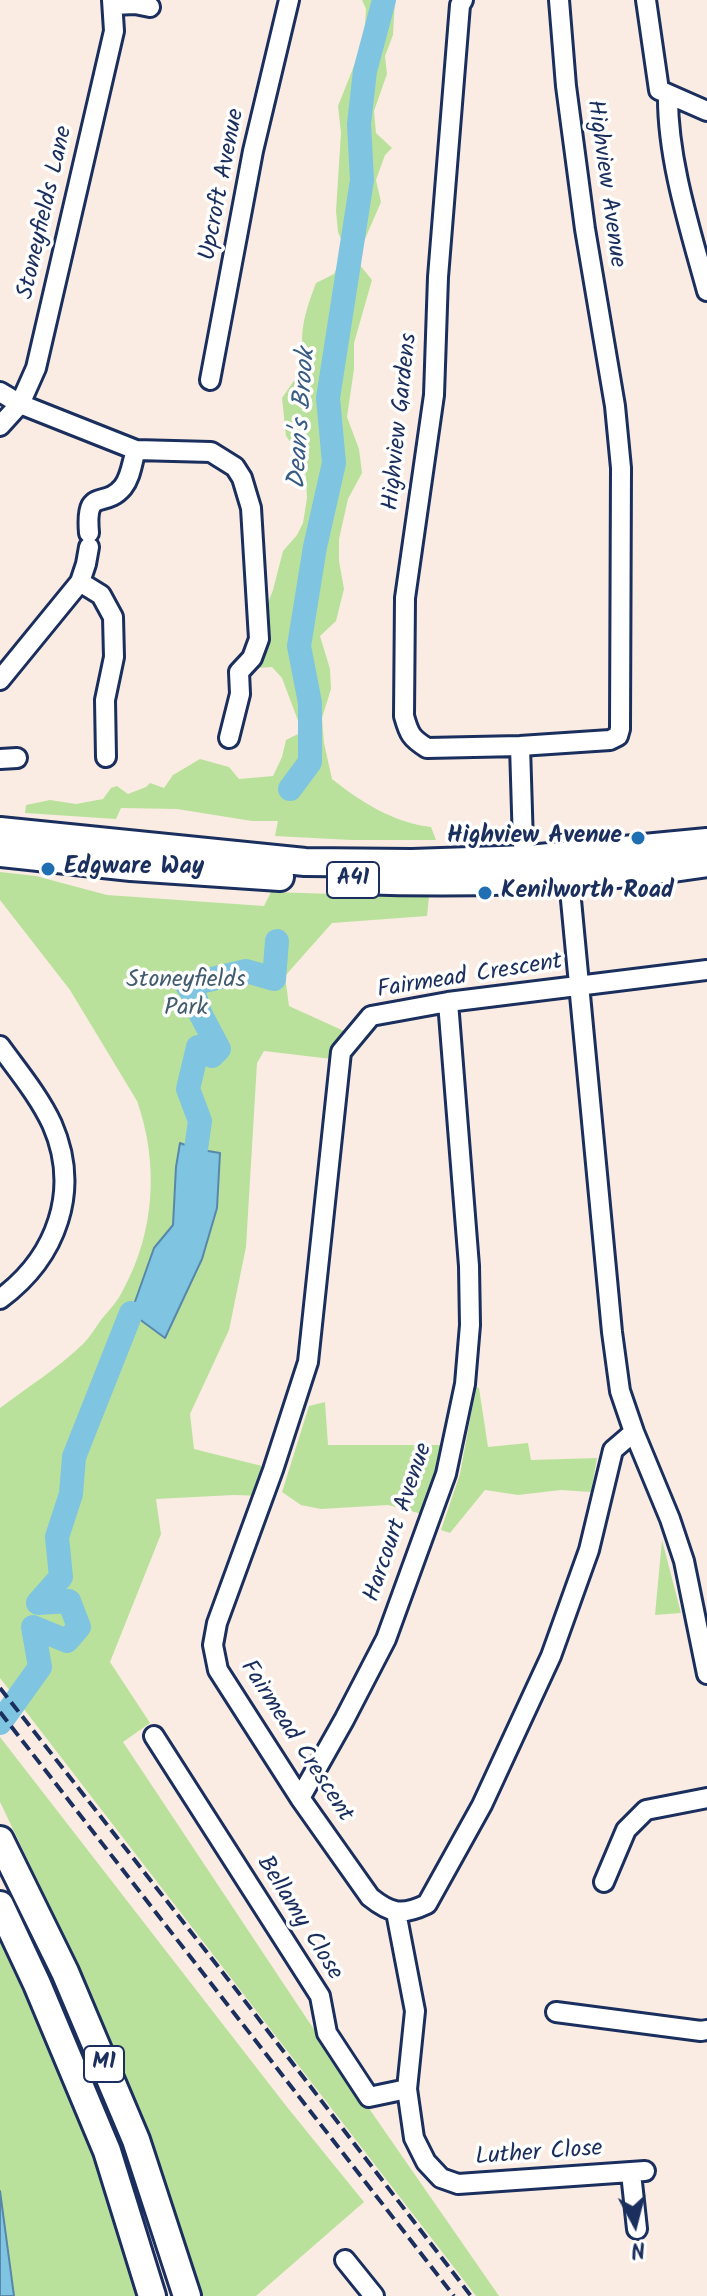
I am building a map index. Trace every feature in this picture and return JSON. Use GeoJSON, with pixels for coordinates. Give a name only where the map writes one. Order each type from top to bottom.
{"type":"FeatureCollection","features":[{"type":"Feature","properties":{"kind":"highway","name":"A41"},"geometry":{"type":"LineString","coordinates":[[0,831],[305,862],[412,863],[529,859],[707,842]]}},
{"type":"Feature","properties":{"kind":"highway","name":"A41"},"geometry":{"type":"LineString","coordinates":[[0,853],[131,867],[306,879],[424,882],[569,879],[707,863]]}},
{"type":"Feature","properties":{"kind":"highway","name":"M1"},"geometry":{"type":"LineString","coordinates":[[0,1840],[65,1972],[136,2140],[187,2296]]}},
{"type":"Feature","properties":{"kind":"highway","name":"M1"},"geometry":{"type":"LineString","coordinates":[[0,1905],[37,1984],[107,2151],[152,2296]]}},
{"type":"Feature","properties":{"kind":"street","name":"Upcroft Avenue"},"geometry":{"type":"LineString","coordinates":[[210,380],[253,151],[289,0]]}},
{"type":"Feature","properties":{"kind":"street","name":"Highview Gardens"},"geometry":{"type":"LineString","coordinates":[[463,0],[460,5],[438,277],[434,395],[405,598],[404,716],[408,732],[427,748],[520,746]]}},
{"type":"Feature","properties":{"kind":"street","name":"Highview Avenue"},"geometry":{"type":"LineString","coordinates":[[520,746],[610,740],[618,736],[620,729],[621,468],[615,406],[583,215],[566,86],[559,0]]}},
{"type":"Feature","properties":{"kind":"street"},"geometry":{"type":"LineString","coordinates":[[646,0],[659,90],[707,111]]}},
{"type":"Feature","properties":{"kind":"street"},"geometry":{"type":"LineString","coordinates":[[112,2],[150,7]]}},
{"type":"Feature","properties":{"kind":"street","name":"Stoneyfields Lane"},"geometry":{"type":"LineString","coordinates":[[0,426],[20,404],[36,368],[114,31],[112,2]]}},
{"type":"Feature","properties":{"kind":"street"},"geometry":{"type":"LineString","coordinates":[[668,94],[668,115],[683,201],[707,291]]}},
{"type":"Feature","properties":{"kind":"street"},"geometry":{"type":"LineString","coordinates":[[0,392],[20,404],[136,450],[211,452],[235,467],[242,478],[251,508],[259,639],[252,658],[230,674],[240,694],[229,738]]}},
{"type":"Feature","properties":{"kind":"street"},"geometry":{"type":"LineString","coordinates":[[0,680],[80,582],[86,564],[90,506],[97,499],[122,488],[136,450]]}},
{"type":"Feature","properties":{"kind":"street"},"geometry":{"type":"LineString","coordinates":[[80,582],[101,595],[113,617],[114,657],[105,700],[106,757]]}},
{"type":"Feature","properties":{"kind":"street"},"geometry":{"type":"LineString","coordinates":[[520,746],[523,844],[529,859]]}},
{"type":"Feature","properties":{"kind":"street"},"geometry":{"type":"LineString","coordinates":[[569,879],[620,1391],[684,1561],[707,1674]]}},
{"type":"Feature","properties":{"kind":"street","name":"Fairmead Crescent"},"geometry":{"type":"LineString","coordinates":[[396,1912],[384,1908],[370,1897],[300,1798],[218,1670],[213,1645],[217,1623],[273,1470],[308,1362],[341,1052],[371,1016],[448,1002],[707,970]]}},
{"type":"Feature","properties":{"kind":"street","name":"Harcourt Avenue"},"geometry":{"type":"LineString","coordinates":[[300,1798],[386,1639],[446,1474],[465,1384],[470,1325],[469,1266],[448,1002]]}},
{"type":"Feature","properties":{"kind":"street"},"geometry":{"type":"LineString","coordinates":[[0,1046],[52,1124],[64,1167],[64,1189],[55,1233],[44,1254],[31,1272],[0,1299]]}},
{"type":"Feature","properties":{"kind":"street"},"geometry":{"type":"LineString","coordinates":[[396,1912],[413,1911],[427,1904],[482,1805],[551,1656],[589,1550],[613,1450],[634,1432]]}},
{"type":"Feature","properties":{"kind":"street","name":"Bellamy Close"},"geometry":{"type":"LineString","coordinates":[[154,1736],[320,1996],[327,2033],[369,2097],[407,2089]]}},
{"type":"Feature","properties":{"kind":"street"},"geometry":{"type":"LineString","coordinates":[[604,1882],[626,1830],[646,1810],[707,1798]]}},
{"type":"Feature","properties":{"kind":"street","name":"Luther Close"},"geometry":{"type":"LineString","coordinates":[[396,1912],[415,2011],[407,2089],[414,2138],[426,2162],[441,2178],[458,2184],[638,2172],[637,2229]]}},
{"type":"Feature","properties":{"kind":"street"},"geometry":{"type":"LineString","coordinates":[[556,2012],[707,2030]]}},
{"type":"Feature","properties":{"kind":"street"},"geometry":{"type":"LineString","coordinates":[[345,2260],[374,2296]]}},
{"type":"Feature","properties":{"kind":"green space"},"geometry":{"type":"Polygon","coordinates":[[[362,0],[395,0],[393,35],[385,56],[387,74],[374,111],[376,133],[392,148],[385,155],[376,180],[381,202],[362,246],[343,244],[338,232],[336,211],[341,133],[338,106],[364,41],[366,9],[362,0]]]}},
{"type":"Feature","properties":{"kind":"green space"},"geometry":{"type":"Polygon","coordinates":[[[340,261],[359,264],[372,280],[354,343],[354,369],[347,417],[359,449],[362,473],[348,499],[339,539],[344,589],[336,621],[320,636],[330,669],[331,689],[322,718],[324,743],[332,779],[378,810],[404,821],[431,827],[436,840],[275,836],[278,821],[252,821],[177,809],[121,808],[116,819],[25,813],[26,805],[50,800],[76,804],[103,799],[111,788],[117,786],[128,794],[150,783],[164,788],[173,775],[200,759],[229,767],[239,779],[273,776],[286,740],[298,734],[300,726],[282,678],[272,667],[258,668],[261,621],[283,551],[303,523],[307,498],[306,476],[298,453],[286,436],[282,398],[304,366],[304,323],[316,283],[334,274],[340,261]]]}},
{"type":"Feature","properties":{"kind":"green space","name":"Stoneyfields Park"},"geometry":{"type":"Polygon","coordinates":[[[0,872],[36,876],[107,895],[264,906],[271,892],[429,897],[427,916],[332,923],[285,976],[289,1006],[355,1036],[340,1060],[264,1051],[257,1063],[246,1247],[229,1330],[190,1414],[194,1449],[274,1469],[263,1496],[156,1499],[161,1534],[110,1662],[150,1723],[123,1742],[307,2019],[499,2296],[476,2296],[0,1678],[0,1408],[83,1344],[119,1298],[142,1245],[151,1173],[149,1149],[137,1101],[70,990],[0,900],[0,872]]]}},
{"type":"Feature","properties":{"kind":"green space"},"geometry":{"type":"Polygon","coordinates":[[[476,1387],[479,1388],[488,1447],[528,1443],[531,1460],[597,1458],[591,1492],[561,1490],[518,1495],[485,1490],[450,1533],[441,1530],[460,1474],[476,1387]]]}},
{"type":"Feature","properties":{"kind":"green space"},"geometry":{"type":"Polygon","coordinates":[[[325,1402],[328,1445],[443,1445],[422,1514],[388,1505],[321,1509],[301,1505],[282,1492],[309,1406],[325,1402]]]}},
{"type":"Feature","properties":{"kind":"green space"},"geometry":{"type":"Polygon","coordinates":[[[662,1540],[681,1613],[655,1615],[662,1540]]]}},
{"type":"Feature","properties":{"kind":"green space"},"geometry":{"type":"Polygon","coordinates":[[[0,1737],[364,2202],[256,2296],[201,2296],[147,2133],[82,1973],[0,1802],[0,1737]]]}},
{"type":"Feature","properties":{"kind":"green space"},"geometry":{"type":"Polygon","coordinates":[[[0,1942],[99,2154],[146,2296],[0,2296],[0,1942]]]}},
{"type":"Feature","properties":{"kind":"water"},"geometry":{"type":"Polygon","coordinates":[[[180,1143],[220,1153],[217,1208],[202,1259],[165,1338],[131,1313],[154,1248],[173,1225],[180,1143]]]}},
{"type":"Feature","properties":{"kind":"water"},"geometry":{"type":"Polygon","coordinates":[[[0,2191],[14,2296],[0,2296],[0,2191]]]}},
{"type":"Feature","properties":{"kind":"waterway","name":"Dean's Brook"},"geometry":{"type":"LineString","coordinates":[[290,789],[310,762],[310,703],[299,646],[315,547],[334,463],[328,398],[362,180],[359,124],[365,71],[384,0]]}},
{"type":"Feature","properties":{"kind":"waterway","name":"Dean's Brook"},"geometry":{"type":"LineString","coordinates":[[196,1149],[200,1121],[188,1089],[198,1047],[212,1056],[219,1049],[187,985],[246,971],[274,979],[277,941]]}},
{"type":"Feature","properties":{"kind":"waterway","name":"Dean's Brook"},"geometry":{"type":"LineString","coordinates":[[0,1723],[40,1667],[33,1627],[67,1641],[79,1627],[69,1601],[38,1603],[61,1577],[57,1537],[71,1494],[74,1457],[131,1313]]}},
{"type":"Feature","properties":{"kind":"railway"},"geometry":{"type":"LineString","coordinates":[[0,1688],[471,2296]]}},
{"type":"Feature","properties":{"kind":"railway"},"geometry":{"type":"LineString","coordinates":[[0,1712],[454,2296]]}},
{"type":"Feature","properties":{"kind":"place","name":"Highview Avenue"},"geometry":{"type":"Point","coordinates":[638,838]}},
{"type":"Feature","properties":{"kind":"place","name":"Edgware Way"},"geometry":{"type":"Point","coordinates":[48,869]}},
{"type":"Feature","properties":{"kind":"place","name":"Kenilworth Road"},"geometry":{"type":"Point","coordinates":[485,893]}}]}
